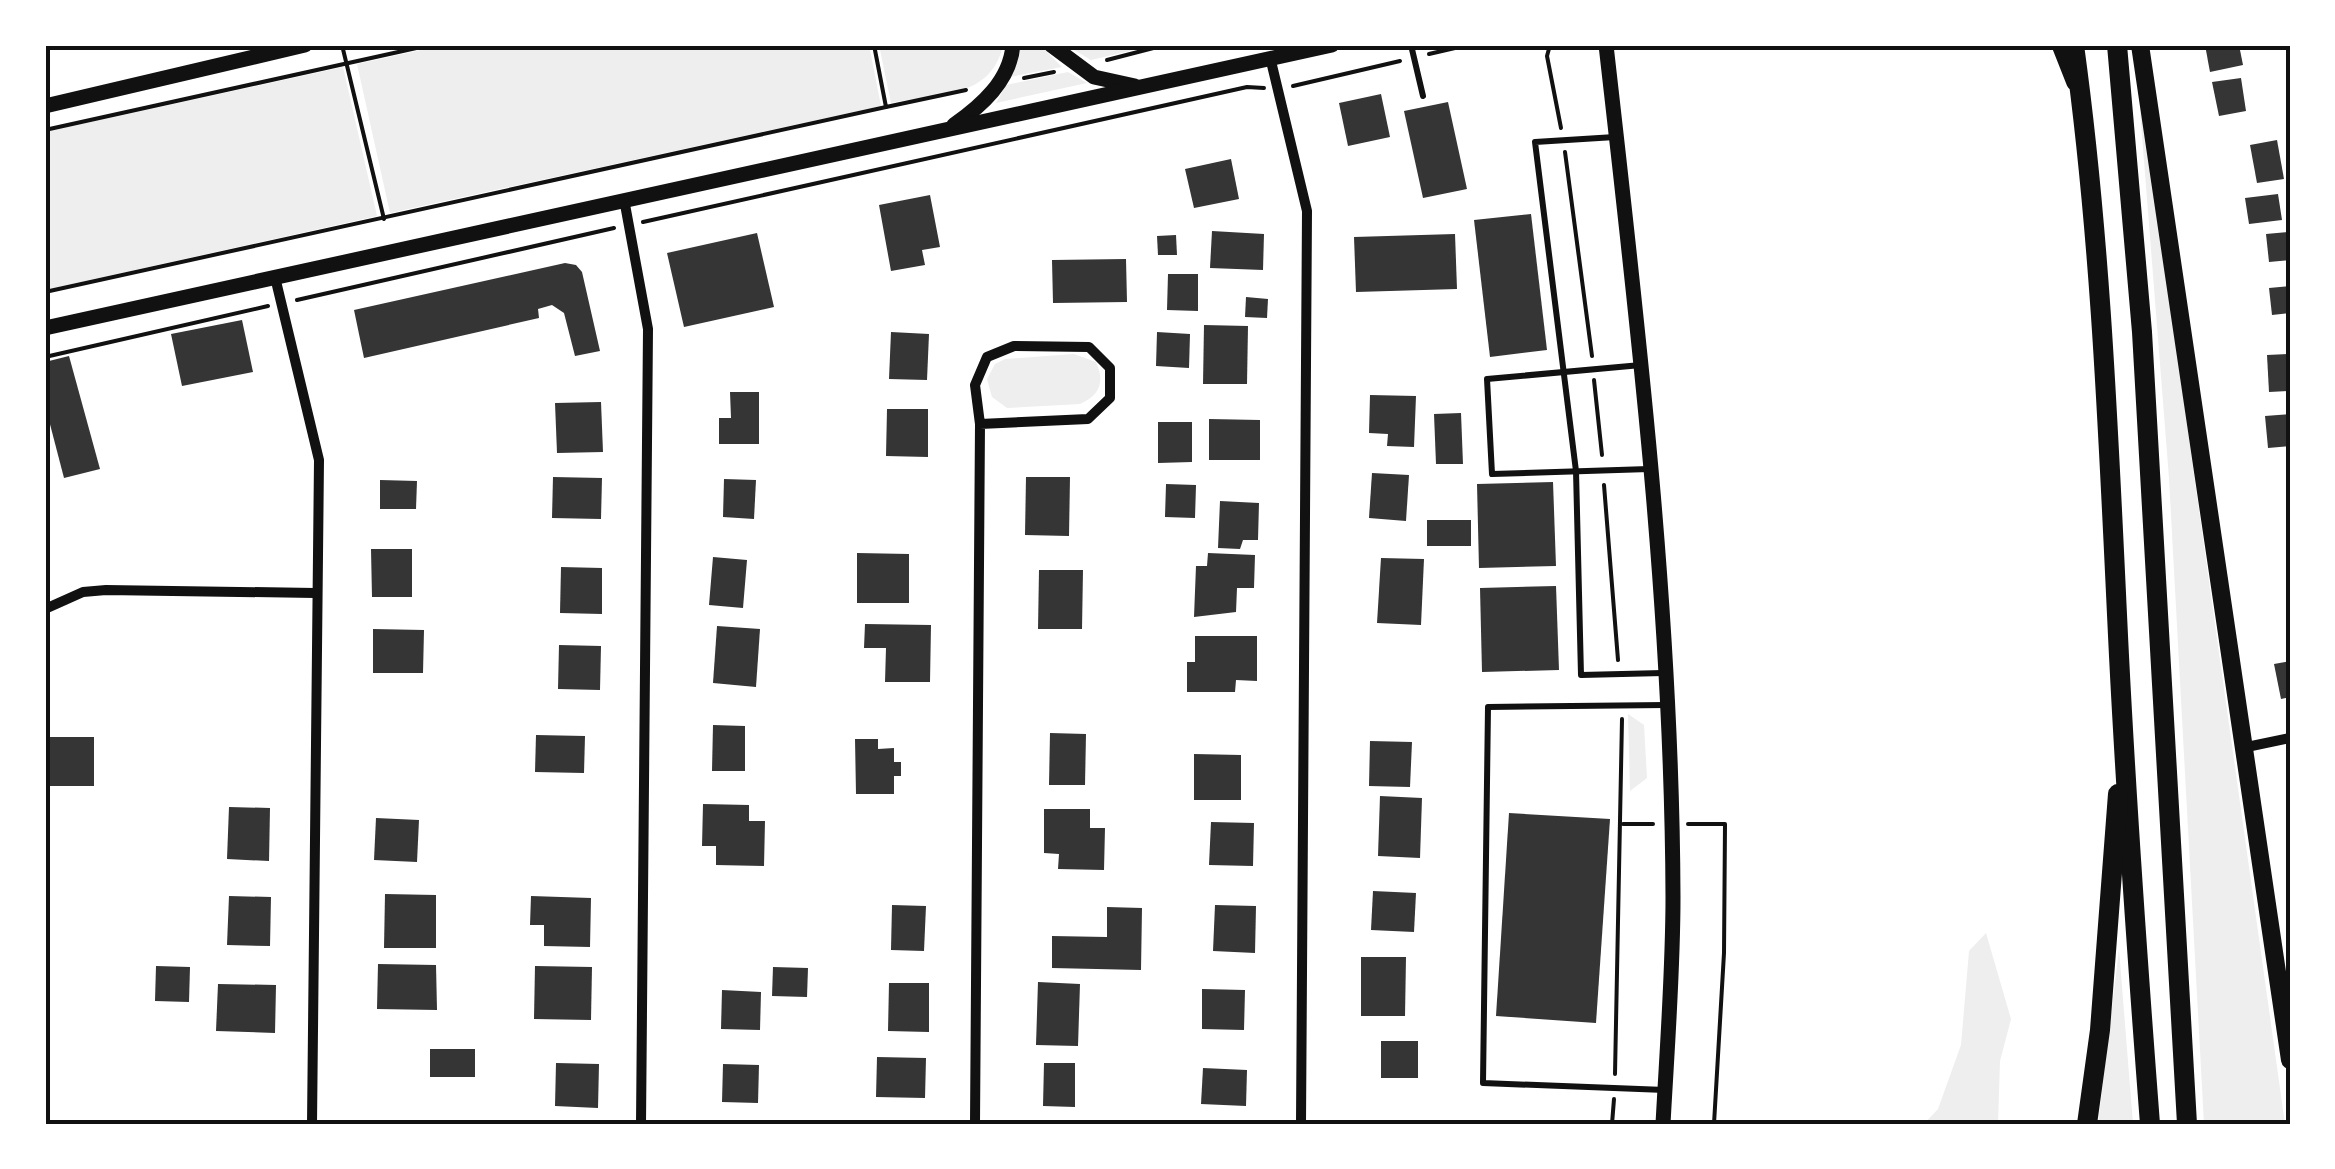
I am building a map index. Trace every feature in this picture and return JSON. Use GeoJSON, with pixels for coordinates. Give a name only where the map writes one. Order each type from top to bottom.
{"type":"FeatureCollection","features":[{"type":"Feature","properties":{"kind":"highway"},"geometry":{"type":"LineString","coordinates":[[2074,45],[2104,335],[2123,727],[2150,1124]]}},
{"type":"Feature","properties":{"kind":"highway"},"geometry":{"type":"LineString","coordinates":[[2117,45],[2142,332],[2187,1124]]}},
{"type":"Feature","properties":{"kind":"highway"},"geometry":{"type":"LineString","coordinates":[[2087,1124],[2100,1030],[2123,727]]}},
{"type":"Feature","properties":{"kind":"main road"},"geometry":{"type":"LineString","coordinates":[[2140,45],[2290,1060]]}},
{"type":"Feature","properties":{"kind":"street"},"geometry":{"type":"LineString","coordinates":[[45,106],[305,45]]}},
{"type":"Feature","properties":{"kind":"street"},"geometry":{"type":"LineString","coordinates":[[946,130],[978,108],[999,83],[1013,45]]}},
{"type":"Feature","properties":{"kind":"street"},"geometry":{"type":"LineString","coordinates":[[1051,45],[1094,77],[1139,87]]}},
{"type":"Feature","properties":{"kind":"street"},"geometry":{"type":"LineString","coordinates":[[45,328],[1332,45]]}},
{"type":"Feature","properties":{"kind":"street"},"geometry":{"type":"LineString","coordinates":[[1606,45],[1641,365],[1668,705],[1673,899],[1663,1124]]}},
{"type":"Feature","properties":{"kind":"street"},"geometry":{"type":"LineString","coordinates":[[2059,45],[2082,105]]}},
{"type":"Feature","properties":{"kind":"street"},"geometry":{"type":"LineString","coordinates":[[1270,57],[1308,211],[1301,1124]]}},
{"type":"Feature","properties":{"kind":"street"},"geometry":{"type":"LineString","coordinates":[[624,200],[648,330],[641,1124]]}},
{"type":"Feature","properties":{"kind":"street"},"geometry":{"type":"LineString","coordinates":[[275,277],[319,460],[312,1124]]}},
{"type":"Feature","properties":{"kind":"street"},"geometry":{"type":"LineString","coordinates":[[975,1124],[980,424],[975,385],[978,370],[1000,349],[1074,344],[1089,347],[1110,368],[1110,398],[1088,419],[980,424]]}},
{"type":"Feature","properties":{"kind":"street"},"geometry":{"type":"LineString","coordinates":[[45,609],[62,599],[106,590],[315,593]]}},
{"type":"Feature","properties":{"kind":"street"},"geometry":{"type":"LineString","coordinates":[[2242,748],[2290,738]]}},
{"type":"Feature","properties":{"kind":"lane"},"geometry":{"type":"LineString","coordinates":[[1411,45],[1423,96]]}},
{"type":"Feature","properties":{"kind":"lane"},"geometry":{"type":"LineString","coordinates":[[1616,137],[1535,142],[1576,471],[1581,675],[1666,672]]}},
{"type":"Feature","properties":{"kind":"lane"},"geometry":{"type":"LineString","coordinates":[[1641,365],[1487,380],[1492,474],[1650,469]]}},
{"type":"Feature","properties":{"kind":"lane"},"geometry":{"type":"LineString","coordinates":[[1665,1090],[1482,1083],[1488,707],[1668,705]]}},
{"type":"Feature","properties":{"kind":"path"},"geometry":{"type":"LineString","coordinates":[[45,48],[58,45]]}},
{"type":"Feature","properties":{"kind":"path"},"geometry":{"type":"LineString","coordinates":[[342,45],[384,220]]}},
{"type":"Feature","properties":{"kind":"path"},"geometry":{"type":"LineString","coordinates":[[45,130],[430,45]]}},
{"type":"Feature","properties":{"kind":"path"},"geometry":{"type":"LineString","coordinates":[[45,357],[1247,86],[1278,89],[1468,45]]}},
{"type":"Feature","properties":{"kind":"path"},"geometry":{"type":"LineString","coordinates":[[1550,45],[1547,56],[1564,140],[1594,369],[1619,672]]}},
{"type":"Feature","properties":{"kind":"path"},"geometry":{"type":"LineString","coordinates":[[45,292],[886,108]]}},
{"type":"Feature","properties":{"kind":"path"},"geometry":{"type":"LineString","coordinates":[[1612,1124],[1623,824],[1622,705]]}},
{"type":"Feature","properties":{"kind":"path"},"geometry":{"type":"LineString","coordinates":[[1623,824],[1725,824],[1724,953],[1714,1124]]}},
{"type":"Feature","properties":{"kind":"shaded area"},"geometry":{"type":"Polygon","coordinates":[[[444,45],[869,45],[881,106],[390,213],[357,64],[444,45]]]}},
{"type":"Feature","properties":{"kind":"shaded area"},"geometry":{"type":"Polygon","coordinates":[[[879,45],[1003,45],[997,63],[975,84],[891,103],[879,45]]]}},
{"type":"Feature","properties":{"kind":"shaded area"},"geometry":{"type":"Polygon","coordinates":[[[1022,45],[1040,45],[1062,67],[1010,77],[1022,45]]]}},
{"type":"Feature","properties":{"kind":"shaded area"},"geometry":{"type":"Polygon","coordinates":[[[1066,45],[1156,45],[1091,60],[1066,45]]]}},
{"type":"Feature","properties":{"kind":"shaded area"},"geometry":{"type":"Polygon","coordinates":[[[343,67],[377,216],[45,290],[45,132],[343,67]]]}},
{"type":"Feature","properties":{"kind":"shaded area"},"geometry":{"type":"Polygon","coordinates":[[[1068,72],[1087,83],[996,103],[1006,85],[1068,72]]]}},
{"type":"Feature","properties":{"kind":"shaded area"},"geometry":{"type":"Polygon","coordinates":[[[2140,110],[2285,1124],[2204,1124],[2169,478],[2140,110]]]}},
{"type":"Feature","properties":{"kind":"shaded area"},"geometry":{"type":"Polygon","coordinates":[[[1074,354],[1096,362],[1100,376],[1096,392],[1080,404],[1007,408],[992,397],[987,379],[995,364],[1005,359],[1074,354]]]}},
{"type":"Feature","properties":{"kind":"shaded area"},"geometry":{"type":"Polygon","coordinates":[[[1628,714],[1644,725],[1647,778],[1630,791],[1628,714]]]}},
{"type":"Feature","properties":{"kind":"shaded area"},"geometry":{"type":"Polygon","coordinates":[[[1986,933],[2011,1019],[2000,1061],[1998,1124],[1924,1124],[1938,1109],[1961,1045],[1969,951],[1986,933]]]}},
{"type":"Feature","properties":{"kind":"shaded area"},"geometry":{"type":"Polygon","coordinates":[[[2119,949],[2133,1124],[2098,1124],[2119,949]]]}},
{"type":"Feature","properties":{"kind":"building"},"geometry":{"type":"Polygon","coordinates":[[[2205,45],[2239,45],[2243,65],[2210,72],[2205,45]]]}},
{"type":"Feature","properties":{"kind":"building"},"geometry":{"type":"Polygon","coordinates":[[[2241,78],[2246,111],[2219,116],[2212,82],[2241,78]]]}},
{"type":"Feature","properties":{"kind":"building"},"geometry":{"type":"Polygon","coordinates":[[[1381,94],[1390,137],[1348,146],[1339,103],[1381,94]]]}},
{"type":"Feature","properties":{"kind":"building"},"geometry":{"type":"Polygon","coordinates":[[[1448,102],[1467,189],[1423,198],[1404,111],[1448,102]]]}},
{"type":"Feature","properties":{"kind":"building"},"geometry":{"type":"Polygon","coordinates":[[[2277,140],[2284,179],[2257,183],[2250,145],[2277,140]]]}},
{"type":"Feature","properties":{"kind":"building"},"geometry":{"type":"Polygon","coordinates":[[[1231,159],[1239,199],[1194,208],[1185,169],[1231,159]]]}},
{"type":"Feature","properties":{"kind":"building"},"geometry":{"type":"Polygon","coordinates":[[[2278,194],[2282,220],[2249,224],[2245,198],[2278,194]]]}},
{"type":"Feature","properties":{"kind":"building"},"geometry":{"type":"Polygon","coordinates":[[[930,195],[940,247],[922,250],[925,265],[891,271],[879,205],[930,195]]]}},
{"type":"Feature","properties":{"kind":"building"},"geometry":{"type":"Polygon","coordinates":[[[1531,214],[1547,350],[1490,357],[1474,220],[1531,214]]]}},
{"type":"Feature","properties":{"kind":"building"},"geometry":{"type":"Polygon","coordinates":[[[1212,231],[1264,234],[1263,270],[1210,268],[1212,231]]]}},
{"type":"Feature","properties":{"kind":"building"},"geometry":{"type":"Polygon","coordinates":[[[2288,232],[2290,260],[2269,262],[2266,234],[2288,232]]]}},
{"type":"Feature","properties":{"kind":"building"},"geometry":{"type":"Polygon","coordinates":[[[757,233],[774,307],[684,327],[667,253],[757,233]]]}},
{"type":"Feature","properties":{"kind":"building"},"geometry":{"type":"Polygon","coordinates":[[[1455,234],[1457,289],[1356,292],[1354,237],[1455,234]]]}},
{"type":"Feature","properties":{"kind":"building"},"geometry":{"type":"Polygon","coordinates":[[[1176,235],[1177,255],[1158,255],[1157,236],[1176,235]]]}},
{"type":"Feature","properties":{"kind":"building"},"geometry":{"type":"Polygon","coordinates":[[[1126,259],[1127,302],[1053,303],[1052,260],[1126,259]]]}},
{"type":"Feature","properties":{"kind":"building"},"geometry":{"type":"Polygon","coordinates":[[[565,263],[576,265],[582,272],[600,351],[575,356],[564,313],[552,305],[538,309],[539,318],[364,358],[354,310],[565,263]]]}},
{"type":"Feature","properties":{"kind":"building"},"geometry":{"type":"Polygon","coordinates":[[[1168,274],[1198,274],[1198,311],[1167,310],[1168,274]]]}},
{"type":"Feature","properties":{"kind":"building"},"geometry":{"type":"Polygon","coordinates":[[[2290,286],[2290,313],[2272,315],[2269,288],[2290,286]]]}},
{"type":"Feature","properties":{"kind":"building"},"geometry":{"type":"Polygon","coordinates":[[[1246,297],[1268,299],[1267,318],[1245,317],[1246,297]]]}},
{"type":"Feature","properties":{"kind":"building"},"geometry":{"type":"Polygon","coordinates":[[[242,320],[253,372],[182,386],[171,334],[242,320]]]}},
{"type":"Feature","properties":{"kind":"building"},"geometry":{"type":"Polygon","coordinates":[[[1204,325],[1248,326],[1247,384],[1203,384],[1204,325]]]}},
{"type":"Feature","properties":{"kind":"building"},"geometry":{"type":"Polygon","coordinates":[[[891,332],[929,334],[927,380],[889,379],[891,332]]]}},
{"type":"Feature","properties":{"kind":"building"},"geometry":{"type":"Polygon","coordinates":[[[1157,332],[1190,334],[1189,368],[1156,366],[1157,332]]]}},
{"type":"Feature","properties":{"kind":"building"},"geometry":{"type":"Polygon","coordinates":[[[2290,354],[2290,391],[2269,392],[2267,355],[2290,354]]]}},
{"type":"Feature","properties":{"kind":"building"},"geometry":{"type":"Polygon","coordinates":[[[69,356],[100,469],[64,478],[45,405],[45,362],[69,356]]]}},
{"type":"Feature","properties":{"kind":"building"},"geometry":{"type":"Polygon","coordinates":[[[730,392],[759,392],[759,444],[719,444],[719,418],[731,418],[730,392]]]}},
{"type":"Feature","properties":{"kind":"building"},"geometry":{"type":"Polygon","coordinates":[[[1370,395],[1416,396],[1414,447],[1387,446],[1388,434],[1369,433],[1370,395]]]}},
{"type":"Feature","properties":{"kind":"building"},"geometry":{"type":"Polygon","coordinates":[[[601,402],[603,452],[557,453],[555,403],[601,402]]]}},
{"type":"Feature","properties":{"kind":"building"},"geometry":{"type":"Polygon","coordinates":[[[887,409],[928,409],[928,457],[886,456],[887,409]]]}},
{"type":"Feature","properties":{"kind":"building"},"geometry":{"type":"Polygon","coordinates":[[[1461,413],[1463,464],[1436,464],[1434,414],[1461,413]]]}},
{"type":"Feature","properties":{"kind":"building"},"geometry":{"type":"Polygon","coordinates":[[[2290,414],[2290,446],[2268,448],[2265,416],[2290,414]]]}},
{"type":"Feature","properties":{"kind":"building"},"geometry":{"type":"Polygon","coordinates":[[[1209,419],[1260,420],[1260,460],[1209,460],[1209,419]]]}},
{"type":"Feature","properties":{"kind":"building"},"geometry":{"type":"Polygon","coordinates":[[[1158,422],[1192,422],[1192,462],[1158,463],[1158,422]]]}},
{"type":"Feature","properties":{"kind":"building"},"geometry":{"type":"Polygon","coordinates":[[[1372,473],[1409,475],[1406,521],[1369,518],[1372,473]]]}},
{"type":"Feature","properties":{"kind":"building"},"geometry":{"type":"Polygon","coordinates":[[[553,477],[602,478],[601,519],[552,518],[553,477]]]}},
{"type":"Feature","properties":{"kind":"building"},"geometry":{"type":"Polygon","coordinates":[[[1026,477],[1070,477],[1069,536],[1025,535],[1026,477]]]}},
{"type":"Feature","properties":{"kind":"building"},"geometry":{"type":"Polygon","coordinates":[[[724,479],[756,480],[754,519],[723,517],[724,479]]]}},
{"type":"Feature","properties":{"kind":"building"},"geometry":{"type":"Polygon","coordinates":[[[380,480],[417,481],[416,509],[380,509],[380,480]]]}},
{"type":"Feature","properties":{"kind":"building"},"geometry":{"type":"Polygon","coordinates":[[[1553,482],[1556,566],[1479,568],[1477,484],[1553,482]]]}},
{"type":"Feature","properties":{"kind":"building"},"geometry":{"type":"Polygon","coordinates":[[[1166,484],[1196,485],[1195,518],[1165,517],[1166,484]]]}},
{"type":"Feature","properties":{"kind":"building"},"geometry":{"type":"Polygon","coordinates":[[[1220,501],[1259,503],[1258,540],[1243,540],[1240,549],[1218,548],[1220,501]]]}},
{"type":"Feature","properties":{"kind":"building"},"geometry":{"type":"Polygon","coordinates":[[[1427,520],[1471,520],[1471,546],[1427,546],[1427,520]]]}},
{"type":"Feature","properties":{"kind":"building"},"geometry":{"type":"Polygon","coordinates":[[[371,549],[412,549],[412,597],[372,597],[371,549]]]}},
{"type":"Feature","properties":{"kind":"building"},"geometry":{"type":"Polygon","coordinates":[[[857,553],[909,554],[909,603],[857,603],[857,553]]]}},
{"type":"Feature","properties":{"kind":"building"},"geometry":{"type":"Polygon","coordinates":[[[1208,553],[1255,555],[1254,588],[1237,588],[1236,612],[1194,617],[1196,566],[1207,566],[1208,553]]]}},
{"type":"Feature","properties":{"kind":"building"},"geometry":{"type":"Polygon","coordinates":[[[713,557],[747,560],[743,608],[709,605],[713,557]]]}},
{"type":"Feature","properties":{"kind":"building"},"geometry":{"type":"Polygon","coordinates":[[[1381,558],[1424,559],[1421,625],[1377,623],[1381,558]]]}},
{"type":"Feature","properties":{"kind":"building"},"geometry":{"type":"Polygon","coordinates":[[[561,567],[602,568],[602,614],[560,613],[561,567]]]}},
{"type":"Feature","properties":{"kind":"building"},"geometry":{"type":"Polygon","coordinates":[[[1039,570],[1083,570],[1082,629],[1038,629],[1039,570]]]}},
{"type":"Feature","properties":{"kind":"building"},"geometry":{"type":"Polygon","coordinates":[[[1556,586],[1559,670],[1482,672],[1480,588],[1556,586]]]}},
{"type":"Feature","properties":{"kind":"building"},"geometry":{"type":"Polygon","coordinates":[[[865,624],[931,625],[930,682],[885,682],[886,648],[864,648],[865,624]]]}},
{"type":"Feature","properties":{"kind":"building"},"geometry":{"type":"Polygon","coordinates":[[[717,626],[760,629],[756,687],[713,683],[717,626]]]}},
{"type":"Feature","properties":{"kind":"building"},"geometry":{"type":"Polygon","coordinates":[[[373,629],[424,630],[423,673],[373,673],[373,629]]]}},
{"type":"Feature","properties":{"kind":"building"},"geometry":{"type":"Polygon","coordinates":[[[1195,636],[1257,636],[1257,681],[1236,680],[1235,692],[1187,692],[1187,662],[1195,662],[1195,636]]]}},
{"type":"Feature","properties":{"kind":"building"},"geometry":{"type":"Polygon","coordinates":[[[559,645],[601,646],[600,690],[558,689],[559,645]]]}},
{"type":"Feature","properties":{"kind":"building"},"geometry":{"type":"Polygon","coordinates":[[[2290,661],[2290,697],[2281,699],[2274,664],[2290,661]]]}},
{"type":"Feature","properties":{"kind":"building"},"geometry":{"type":"Polygon","coordinates":[[[713,725],[745,726],[745,771],[712,771],[713,725]]]}},
{"type":"Feature","properties":{"kind":"building"},"geometry":{"type":"Polygon","coordinates":[[[1050,733],[1086,734],[1085,785],[1049,785],[1050,733]]]}},
{"type":"Feature","properties":{"kind":"building"},"geometry":{"type":"Polygon","coordinates":[[[536,735],[585,736],[584,773],[535,772],[536,735]]]}},
{"type":"Feature","properties":{"kind":"building"},"geometry":{"type":"Polygon","coordinates":[[[45,737],[94,737],[94,786],[45,786],[45,737]]]}},
{"type":"Feature","properties":{"kind":"building"},"geometry":{"type":"Polygon","coordinates":[[[855,739],[878,739],[878,749],[894,748],[894,762],[901,762],[901,776],[894,776],[894,794],[856,794],[855,739]]]}},
{"type":"Feature","properties":{"kind":"building"},"geometry":{"type":"Polygon","coordinates":[[[1370,741],[1412,742],[1410,787],[1369,786],[1370,741]]]}},
{"type":"Feature","properties":{"kind":"building"},"geometry":{"type":"Polygon","coordinates":[[[1194,754],[1241,755],[1241,800],[1194,800],[1194,754]]]}},
{"type":"Feature","properties":{"kind":"building"},"geometry":{"type":"Polygon","coordinates":[[[1380,796],[1422,798],[1420,858],[1378,856],[1380,796]]]}},
{"type":"Feature","properties":{"kind":"building"},"geometry":{"type":"Polygon","coordinates":[[[703,804],[749,805],[749,821],[765,821],[764,866],[716,865],[716,846],[702,846],[703,804]]]}},
{"type":"Feature","properties":{"kind":"building"},"geometry":{"type":"Polygon","coordinates":[[[229,807],[270,808],[269,861],[227,859],[229,807]]]}},
{"type":"Feature","properties":{"kind":"building"},"geometry":{"type":"Polygon","coordinates":[[[1044,809],[1090,809],[1090,828],[1105,828],[1104,870],[1058,869],[1059,854],[1044,853],[1044,809]]]}},
{"type":"Feature","properties":{"kind":"building"},"geometry":{"type":"Polygon","coordinates":[[[1509,813],[1610,819],[1596,1023],[1496,1016],[1509,813]]]}},
{"type":"Feature","properties":{"kind":"building"},"geometry":{"type":"Polygon","coordinates":[[[376,818],[419,820],[417,862],[374,860],[376,818]]]}},
{"type":"Feature","properties":{"kind":"building"},"geometry":{"type":"Polygon","coordinates":[[[1211,822],[1254,823],[1253,866],[1209,865],[1211,822]]]}},
{"type":"Feature","properties":{"kind":"building"},"geometry":{"type":"Polygon","coordinates":[[[1373,891],[1416,893],[1414,932],[1371,930],[1373,891]]]}},
{"type":"Feature","properties":{"kind":"building"},"geometry":{"type":"Polygon","coordinates":[[[385,894],[436,895],[436,948],[384,948],[385,894]]]}},
{"type":"Feature","properties":{"kind":"building"},"geometry":{"type":"Polygon","coordinates":[[[229,896],[271,897],[270,946],[227,945],[229,896]]]}},
{"type":"Feature","properties":{"kind":"building"},"geometry":{"type":"Polygon","coordinates":[[[531,896],[591,898],[590,947],[544,946],[544,925],[530,925],[531,896]]]}},
{"type":"Feature","properties":{"kind":"building"},"geometry":{"type":"Polygon","coordinates":[[[892,905],[926,906],[924,951],[891,950],[892,905]]]}},
{"type":"Feature","properties":{"kind":"building"},"geometry":{"type":"Polygon","coordinates":[[[1215,905],[1256,906],[1255,953],[1213,951],[1215,905]]]}},
{"type":"Feature","properties":{"kind":"building"},"geometry":{"type":"Polygon","coordinates":[[[1107,907],[1142,908],[1141,970],[1052,968],[1052,936],[1107,937],[1107,907]]]}},
{"type":"Feature","properties":{"kind":"building"},"geometry":{"type":"Polygon","coordinates":[[[1361,957],[1406,957],[1405,1016],[1361,1016],[1361,957]]]}},
{"type":"Feature","properties":{"kind":"building"},"geometry":{"type":"Polygon","coordinates":[[[378,964],[436,965],[437,1010],[377,1009],[378,964]]]}},
{"type":"Feature","properties":{"kind":"building"},"geometry":{"type":"Polygon","coordinates":[[[156,966],[190,967],[189,1002],[155,1001],[156,966]]]}},
{"type":"Feature","properties":{"kind":"building"},"geometry":{"type":"Polygon","coordinates":[[[535,966],[592,967],[591,1020],[534,1019],[535,966]]]}},
{"type":"Feature","properties":{"kind":"building"},"geometry":{"type":"Polygon","coordinates":[[[773,967],[808,968],[807,997],[772,996],[773,967]]]}},
{"type":"Feature","properties":{"kind":"building"},"geometry":{"type":"Polygon","coordinates":[[[1038,982],[1080,984],[1078,1046],[1036,1045],[1038,982]]]}},
{"type":"Feature","properties":{"kind":"building"},"geometry":{"type":"Polygon","coordinates":[[[889,983],[929,983],[929,1032],[888,1031],[889,983]]]}},
{"type":"Feature","properties":{"kind":"building"},"geometry":{"type":"Polygon","coordinates":[[[218,984],[276,985],[275,1033],[216,1031],[218,984]]]}},
{"type":"Feature","properties":{"kind":"building"},"geometry":{"type":"Polygon","coordinates":[[[1202,989],[1245,990],[1244,1030],[1202,1029],[1202,989]]]}},
{"type":"Feature","properties":{"kind":"building"},"geometry":{"type":"Polygon","coordinates":[[[722,990],[761,992],[760,1030],[721,1029],[722,990]]]}},
{"type":"Feature","properties":{"kind":"building"},"geometry":{"type":"Polygon","coordinates":[[[1381,1041],[1418,1041],[1418,1078],[1381,1078],[1381,1041]]]}},
{"type":"Feature","properties":{"kind":"building"},"geometry":{"type":"Polygon","coordinates":[[[430,1049],[475,1049],[475,1077],[430,1077],[430,1049]]]}},
{"type":"Feature","properties":{"kind":"building"},"geometry":{"type":"Polygon","coordinates":[[[877,1057],[926,1058],[925,1098],[876,1097],[877,1057]]]}},
{"type":"Feature","properties":{"kind":"building"},"geometry":{"type":"Polygon","coordinates":[[[556,1063],[599,1064],[598,1108],[555,1106],[556,1063]]]}},
{"type":"Feature","properties":{"kind":"building"},"geometry":{"type":"Polygon","coordinates":[[[1044,1063],[1075,1063],[1075,1107],[1043,1106],[1044,1063]]]}},
{"type":"Feature","properties":{"kind":"building"},"geometry":{"type":"Polygon","coordinates":[[[723,1064],[759,1065],[758,1103],[722,1102],[723,1064]]]}},
{"type":"Feature","properties":{"kind":"building"},"geometry":{"type":"Polygon","coordinates":[[[1203,1068],[1247,1070],[1246,1106],[1201,1104],[1203,1068]]]}}]}
